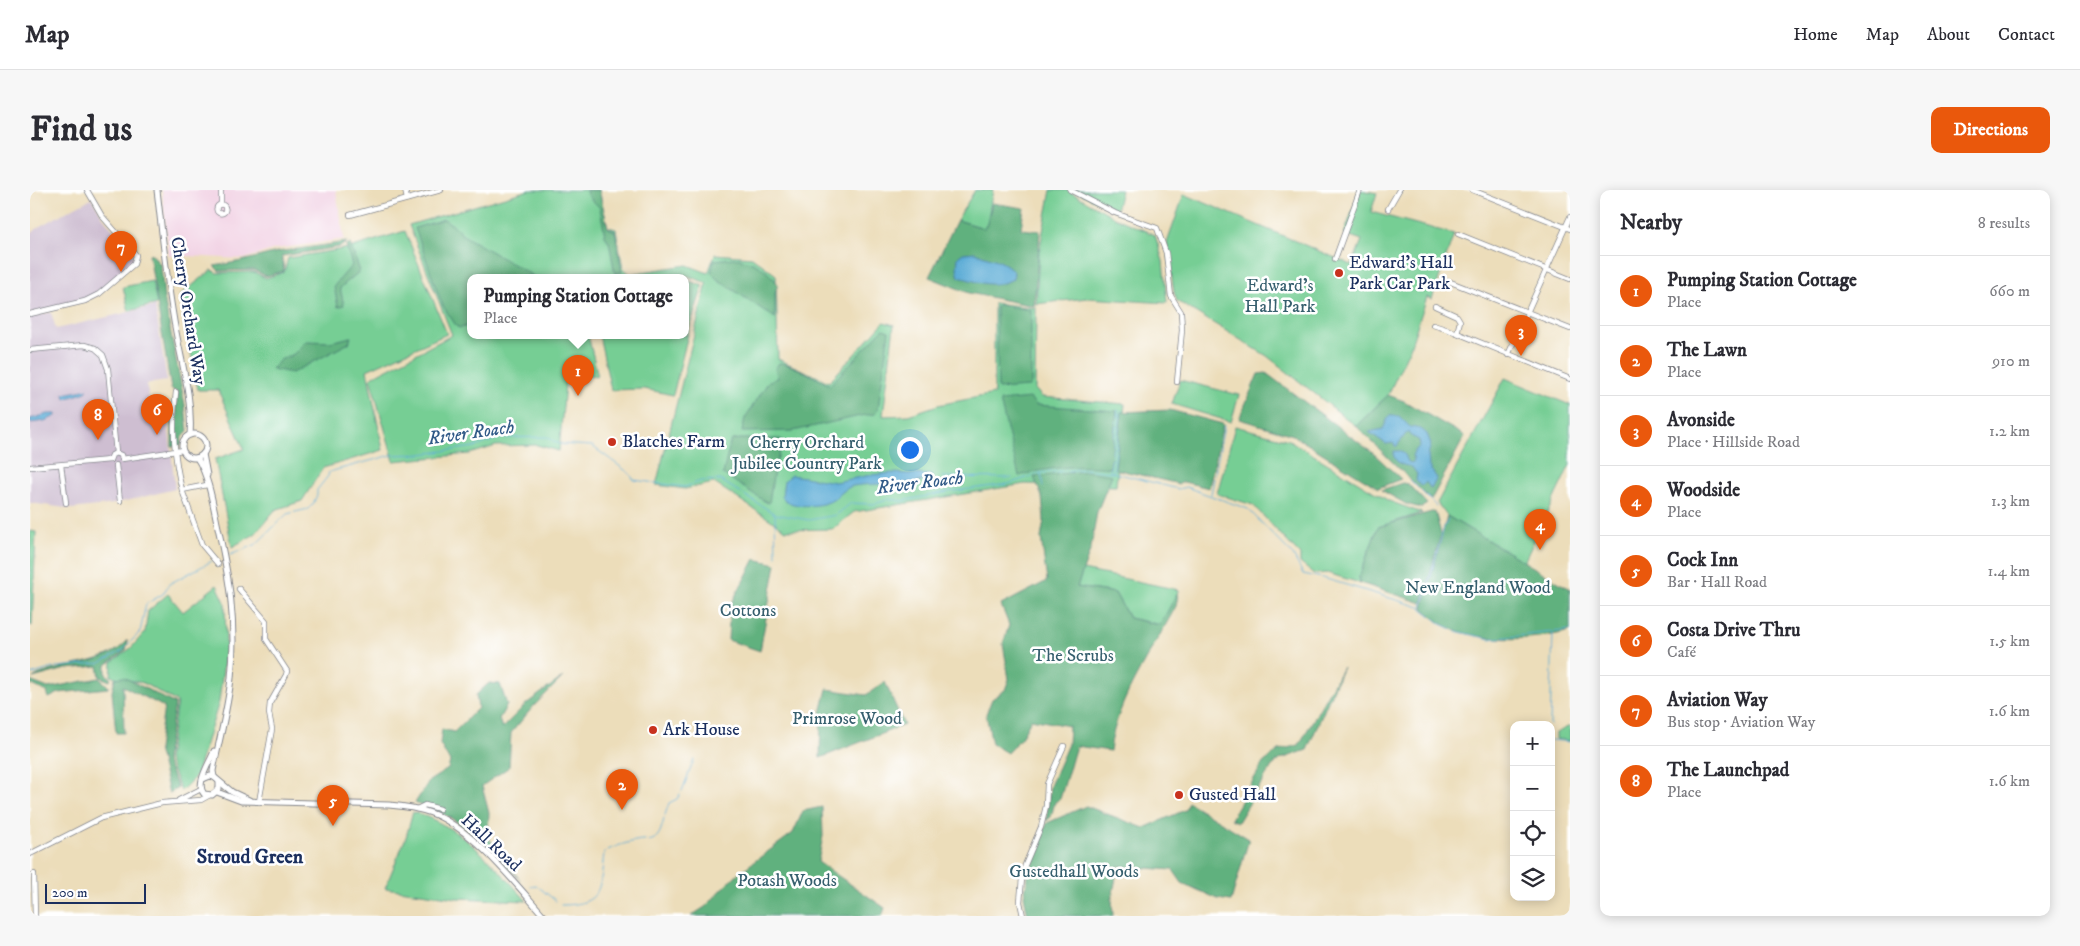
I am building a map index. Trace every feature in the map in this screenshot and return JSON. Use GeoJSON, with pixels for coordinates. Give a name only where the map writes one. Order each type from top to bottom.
{"type":"FeatureCollection","features":[{"type":"Feature","properties":{"kind":"main road","name":"Cherry Orchard Way"},"geometry":{"type":"LineString","coordinates":[[158,190],[173,316],[187,388],[193,435]]}},
{"type":"Feature","properties":{"kind":"main road"},"geometry":{"type":"LineString","coordinates":[[193,435],[204,440],[206,447],[203,454],[197,458],[189,457],[183,450],[184,440],[193,435]]}},
{"type":"Feature","properties":{"kind":"main road"},"geometry":{"type":"LineString","coordinates":[[203,454],[229,572],[233,608],[231,680],[214,777]]}},
{"type":"Feature","properties":{"kind":"main road"},"geometry":{"type":"LineString","coordinates":[[197,458],[201,464],[211,497]]}},
{"type":"Feature","properties":{"kind":"main road"},"geometry":{"type":"LineString","coordinates":[[203,779],[210,776],[214,777],[219,782],[217,792],[210,795],[204,794],[201,789],[203,779],[222,729]]}},
{"type":"Feature","properties":{"kind":"main road","name":"Hall Road"},"geometry":{"type":"LineString","coordinates":[[219,782],[238,795],[259,802]]}},
{"type":"Feature","properties":{"kind":"main road","name":"Hall Road"},"geometry":{"type":"LineString","coordinates":[[217,792],[241,801],[389,805],[417,809],[449,822],[465,833],[544,916]]}},
{"type":"Feature","properties":{"kind":"street"},"geometry":{"type":"LineString","coordinates":[[30,314],[85,301],[99,294],[134,264],[136,255],[102,216],[88,190]]}},
{"type":"Feature","properties":{"kind":"street"},"geometry":{"type":"LineString","coordinates":[[221,190],[221,204]]}},
{"type":"Feature","properties":{"kind":"street"},"geometry":{"type":"LineString","coordinates":[[405,190],[407,199]]}},
{"type":"Feature","properties":{"kind":"street"},"geometry":{"type":"LineString","coordinates":[[350,215],[428,192],[441,190]]}},
{"type":"Feature","properties":{"kind":"street"},"geometry":{"type":"LineString","coordinates":[[1070,190],[1115,213],[1158,228],[1166,253],[1171,296],[1181,312],[1182,330],[1177,382]]}},
{"type":"Feature","properties":{"kind":"street"},"geometry":{"type":"LineString","coordinates":[[1335,259],[1360,190]]}},
{"type":"Feature","properties":{"kind":"street"},"geometry":{"type":"LineString","coordinates":[[1388,209],[1399,190]]}},
{"type":"Feature","properties":{"kind":"street"},"geometry":{"type":"LineString","coordinates":[[1472,190],[1568,228]]}},
{"type":"Feature","properties":{"kind":"street"},"geometry":{"type":"LineString","coordinates":[[1508,355],[1546,270],[1568,228],[1570,217]]}},
{"type":"Feature","properties":{"kind":"street"},"geometry":{"type":"LineString","coordinates":[[1458,234],[1570,279]]}},
{"type":"Feature","properties":{"kind":"street"},"geometry":{"type":"LineString","coordinates":[[1448,281],[1570,329]]}},
{"type":"Feature","properties":{"kind":"street"},"geometry":{"type":"LineString","coordinates":[[1435,306],[1456,316],[1460,322],[1457,327],[1458,333]]}},
{"type":"Feature","properties":{"kind":"street"},"geometry":{"type":"LineString","coordinates":[[1433,325],[1458,333],[1570,379]]}},
{"type":"Feature","properties":{"kind":"street"},"geometry":{"type":"LineString","coordinates":[[30,350],[84,345],[95,348],[103,355],[108,369],[116,453]]}},
{"type":"Feature","properties":{"kind":"street"},"geometry":{"type":"LineString","coordinates":[[176,392],[173,413],[178,475],[202,545],[218,564]]}},
{"type":"Feature","properties":{"kind":"street"},"geometry":{"type":"LineString","coordinates":[[122,459],[183,450]]}},
{"type":"Feature","properties":{"kind":"street"},"geometry":{"type":"LineString","coordinates":[[116,453],[121,455],[122,459]]}},
{"type":"Feature","properties":{"kind":"street"},"geometry":{"type":"LineString","coordinates":[[110,460],[111,456],[116,453]]}},
{"type":"Feature","properties":{"kind":"street"},"geometry":{"type":"LineString","coordinates":[[116,465],[122,463],[122,459]]}},
{"type":"Feature","properties":{"kind":"street"},"geometry":{"type":"LineString","coordinates":[[30,467],[110,460],[116,465],[120,501]]}},
{"type":"Feature","properties":{"kind":"street"},"geometry":{"type":"LineString","coordinates":[[61,465],[66,503]]}},
{"type":"Feature","properties":{"kind":"street"},"geometry":{"type":"LineString","coordinates":[[182,490],[207,485]]}},
{"type":"Feature","properties":{"kind":"street"},"geometry":{"type":"LineString","coordinates":[[239,589],[266,621],[266,639],[287,670],[286,676],[270,703],[269,713],[272,729],[259,802]]}},
{"type":"Feature","properties":{"kind":"street"},"geometry":{"type":"LineString","coordinates":[[1023,916],[1020,902],[1022,878],[1041,827],[1046,806],[1047,784],[1064,746]]}},
{"type":"Feature","properties":{"kind":"street"},"geometry":{"type":"LineString","coordinates":[[175,801],[201,789]]}},
{"type":"Feature","properties":{"kind":"street"},"geometry":{"type":"LineString","coordinates":[[30,854],[101,818],[175,801],[201,800],[210,795]]}},
{"type":"Feature","properties":{"kind":"street"},"geometry":{"type":"LineString","coordinates":[[417,809],[425,805],[440,809]]}},
{"type":"Feature","properties":{"kind":"street"},"geometry":{"type":"LineString","coordinates":[[34,874],[32,905],[35,916]]}},
{"type":"Feature","properties":{"kind":"shaded area"},"geometry":{"type":"Polygon","coordinates":[[[162,190],[336,190],[344,239],[275,249],[244,259],[169,255],[162,190]]]}},
{"type":"Feature","properties":{"kind":"shaded area"},"geometry":{"type":"Polygon","coordinates":[[[92,198],[102,216],[136,259],[99,294],[85,301],[30,314],[30,235],[40,226],[92,198]]]}},
{"type":"Feature","properties":{"kind":"shaded area"},"geometry":{"type":"Polygon","coordinates":[[[155,306],[167,381],[147,384],[150,411],[167,412],[175,489],[114,504],[72,509],[30,503],[30,317],[51,312],[56,329],[155,306]]]}},
{"type":"Feature","properties":{"kind":"green space","name":"Cherry Orchard Jubilee Country Park"},"geometry":{"type":"Polygon","coordinates":[[[529,190],[599,190],[608,227],[616,229],[623,268],[630,274],[467,274],[467,339],[589,339],[598,376],[566,373],[559,451],[537,445],[496,446],[470,454],[394,461],[370,378],[452,335],[409,225],[529,190]]]}},
{"type":"Feature","properties":{"kind":"green space"},"geometry":{"type":"Polygon","coordinates":[[[586,190],[599,190],[608,228],[615,231],[622,272],[615,274],[600,208],[587,195],[586,190]]]}},
{"type":"Feature","properties":{"kind":"green space"},"geometry":{"type":"Polygon","coordinates":[[[975,190],[993,190],[987,224],[984,228],[957,220],[975,190]]]}},
{"type":"Feature","properties":{"kind":"green space"},"geometry":{"type":"Polygon","coordinates":[[[1051,190],[1067,190],[1116,218],[1155,235],[1163,261],[1167,303],[1087,298],[1036,304],[1039,252],[1051,190]]]}},
{"type":"Feature","properties":{"kind":"green space"},"geometry":{"type":"Polygon","coordinates":[[[1073,190],[1121,190],[1116,211],[1073,190]]]}},
{"type":"Feature","properties":{"kind":"green space","name":"Edward's Hall Park"},"geometry":{"type":"Polygon","coordinates":[[[1360,190],[1377,193],[1371,212],[1454,234],[1432,299],[1427,297],[1410,348],[1388,395],[1356,426],[1267,356],[1177,301],[1167,243],[1184,194],[1352,265],[1362,240],[1344,234],[1360,190]]]}},
{"type":"Feature","properties":{"kind":"green space"},"geometry":{"type":"Polygon","coordinates":[[[992,203],[1024,208],[1021,229],[1040,231],[1034,306],[969,293],[929,277],[957,220],[984,228],[987,224],[992,203]]]}},
{"type":"Feature","properties":{"kind":"green space"},"geometry":{"type":"Polygon","coordinates":[[[444,219],[460,230],[461,234],[530,274],[467,274],[467,326],[457,327],[443,306],[415,228],[444,219]]]}},
{"type":"Feature","properties":{"kind":"green space"},"geometry":{"type":"Polygon","coordinates":[[[405,231],[447,334],[367,370],[383,450],[323,468],[302,501],[275,510],[255,534],[232,547],[215,459],[244,449],[218,390],[198,390],[180,295],[212,270],[217,273],[254,272],[266,278],[284,272],[288,258],[350,248],[405,231]]]}},
{"type":"Feature","properties":{"kind":"green space"},"geometry":{"type":"Polygon","coordinates":[[[347,242],[340,247],[282,256],[284,271],[266,276],[254,270],[219,271],[214,266],[277,252],[347,242]]]}},
{"type":"Feature","properties":{"kind":"green space"},"geometry":{"type":"Polygon","coordinates":[[[350,244],[360,271],[340,288],[344,305],[338,307],[334,286],[352,265],[346,245],[350,244]]]}},
{"type":"Feature","properties":{"kind":"green space"},"geometry":{"type":"Polygon","coordinates":[[[151,253],[161,265],[164,298],[185,405],[188,431],[182,437],[181,445],[172,447],[172,416],[175,412],[178,393],[171,389],[149,254],[151,253]]]}},
{"type":"Feature","properties":{"kind":"green space","name":"Cherry Orchard Jubilee Country Park"},"geometry":{"type":"Polygon","coordinates":[[[715,254],[752,257],[776,275],[778,359],[829,382],[884,322],[894,325],[883,416],[908,415],[938,405],[994,394],[994,303],[1036,308],[1035,389],[1042,397],[1125,404],[1116,486],[1025,484],[854,512],[833,529],[786,530],[714,483],[685,489],[656,485],[707,283],[689,276],[689,274],[630,274],[687,265],[708,273],[715,254]]]}},
{"type":"Feature","properties":{"kind":"green space"},"geometry":{"type":"Polygon","coordinates":[[[733,258],[758,266],[778,284],[775,293],[775,318],[711,273],[714,260],[733,258]]]}},
{"type":"Feature","properties":{"kind":"green space"},"geometry":{"type":"Polygon","coordinates":[[[152,281],[157,304],[129,311],[123,287],[152,281]]]}},
{"type":"Feature","properties":{"kind":"green space"},"geometry":{"type":"Polygon","coordinates":[[[689,281],[703,286],[689,330],[689,281]]]}},
{"type":"Feature","properties":{"kind":"green space"},"geometry":{"type":"Polygon","coordinates":[[[999,305],[1031,310],[1031,383],[1029,387],[998,389],[996,307],[999,305]]]}},
{"type":"Feature","properties":{"kind":"green space"},"geometry":{"type":"Polygon","coordinates":[[[883,329],[889,331],[878,409],[875,414],[793,431],[742,432],[745,418],[769,381],[778,378],[775,369],[779,363],[797,368],[830,385],[883,329]]]}},
{"type":"Feature","properties":{"kind":"green space"},"geometry":{"type":"Polygon","coordinates":[[[351,337],[349,343],[292,373],[272,369],[280,360],[294,354],[306,341],[330,342],[351,337]]]}},
{"type":"Feature","properties":{"kind":"green space"},"geometry":{"type":"Polygon","coordinates":[[[600,339],[687,339],[673,395],[644,389],[611,390],[600,339]]]}},
{"type":"Feature","properties":{"kind":"green space"},"geometry":{"type":"Polygon","coordinates":[[[1266,373],[1373,453],[1401,479],[1378,488],[1293,435],[1239,419],[1258,374],[1266,373]]]}},
{"type":"Feature","properties":{"kind":"green space"},"geometry":{"type":"Polygon","coordinates":[[[1505,378],[1570,405],[1570,465],[1524,562],[1447,516],[1437,503],[1505,378]]]}},
{"type":"Feature","properties":{"kind":"green space"},"geometry":{"type":"Polygon","coordinates":[[[1180,380],[1239,395],[1231,422],[1172,404],[1180,380]]]}},
{"type":"Feature","properties":{"kind":"green space"},"geometry":{"type":"Polygon","coordinates":[[[1388,395],[1404,401],[1465,436],[1431,500],[1356,426],[1388,395]]]}},
{"type":"Feature","properties":{"kind":"green space"},"geometry":{"type":"Polygon","coordinates":[[[1030,398],[1036,405],[1117,411],[1110,468],[1064,467],[1019,476],[1000,401],[1030,398]]]}},
{"type":"Feature","properties":{"kind":"green space"},"geometry":{"type":"Polygon","coordinates":[[[1170,410],[1223,424],[1209,488],[1184,482],[1179,484],[1115,469],[1122,412],[1170,410]]]}},
{"type":"Feature","properties":{"kind":"green space"},"geometry":{"type":"Polygon","coordinates":[[[1235,426],[1289,440],[1389,501],[1422,513],[1378,527],[1359,577],[1360,583],[1327,573],[1314,574],[1300,563],[1300,555],[1253,505],[1217,494],[1235,426]]]}},
{"type":"Feature","properties":{"kind":"green space"},"geometry":{"type":"Polygon","coordinates":[[[781,439],[783,441],[774,470],[769,503],[723,474],[730,443],[732,440],[781,439]]]}},
{"type":"Feature","properties":{"kind":"green space","name":"The Scrubs"},"geometry":{"type":"Polygon","coordinates":[[[1086,471],[1112,475],[1097,512],[1091,548],[1077,587],[1115,593],[1129,618],[1160,625],[1179,590],[1176,606],[1127,694],[1119,713],[1110,751],[1076,746],[1060,799],[1055,802],[1051,817],[1046,821],[1050,786],[1068,744],[1069,726],[1031,719],[1021,738],[1007,753],[992,744],[986,714],[992,699],[1005,690],[1009,679],[1003,644],[1009,625],[1001,605],[1047,581],[1041,538],[1044,520],[1042,497],[1034,477],[1086,471]]]}},
{"type":"Feature","properties":{"kind":"green space"},"geometry":{"type":"Polygon","coordinates":[[[1402,483],[1408,484],[1427,504],[1421,508],[1406,504],[1381,490],[1402,483]]]}},
{"type":"Feature","properties":{"kind":"green space"},"geometry":{"type":"Polygon","coordinates":[[[1435,511],[1441,534],[1422,603],[1360,583],[1359,577],[1378,527],[1435,511]]]}},
{"type":"Feature","properties":{"kind":"green space","name":"New England Wood"},"geometry":{"type":"Polygon","coordinates":[[[1447,516],[1570,589],[1570,631],[1539,637],[1504,639],[1470,635],[1438,621],[1423,608],[1447,516]]]}},
{"type":"Feature","properties":{"kind":"green space"},"geometry":{"type":"Polygon","coordinates":[[[30,531],[36,532],[32,626],[30,625],[30,531]]]}},
{"type":"Feature","properties":{"kind":"green space","name":"Cottons"},"geometry":{"type":"Polygon","coordinates":[[[755,559],[776,564],[760,651],[728,640],[730,606],[755,559]]]}},
{"type":"Feature","properties":{"kind":"green space"},"geometry":{"type":"Polygon","coordinates":[[[1083,570],[1179,590],[1161,625],[1129,618],[1115,593],[1077,587],[1083,570]]]}},
{"type":"Feature","properties":{"kind":"green space"},"geometry":{"type":"Polygon","coordinates":[[[217,585],[225,602],[226,645],[219,702],[196,776],[181,791],[168,759],[177,702],[143,683],[111,676],[112,662],[131,648],[145,632],[148,611],[168,594],[183,612],[217,585]]]}},
{"type":"Feature","properties":{"kind":"green space"},"geometry":{"type":"Polygon","coordinates":[[[128,640],[126,650],[106,665],[106,674],[111,678],[110,681],[100,677],[98,666],[66,669],[33,678],[36,675],[102,658],[120,648],[128,640]]]}},
{"type":"Feature","properties":{"kind":"green space"},"geometry":{"type":"Polygon","coordinates":[[[1343,667],[1307,750],[1281,759],[1272,766],[1238,822],[1231,819],[1263,763],[1279,750],[1299,745],[1343,667]]]}},
{"type":"Feature","properties":{"kind":"green space"},"geometry":{"type":"Polygon","coordinates":[[[124,677],[175,704],[166,760],[178,788],[169,793],[158,749],[164,707],[123,686],[124,733],[116,733],[112,692],[115,678],[124,677]]]}},
{"type":"Feature","properties":{"kind":"green space"},"geometry":{"type":"Polygon","coordinates":[[[563,677],[533,707],[511,733],[509,767],[482,786],[489,813],[488,837],[520,880],[481,839],[451,818],[415,803],[429,781],[448,769],[450,762],[440,744],[442,729],[454,732],[478,708],[476,695],[489,683],[500,684],[507,705],[499,719],[502,728],[526,704],[563,677]]]}},
{"type":"Feature","properties":{"kind":"green space"},"geometry":{"type":"Polygon","coordinates":[[[99,678],[108,688],[59,693],[49,698],[47,692],[30,684],[30,681],[48,688],[99,678]]]}},
{"type":"Feature","properties":{"kind":"green space","name":"Primrose Wood"},"geometry":{"type":"Polygon","coordinates":[[[885,682],[904,725],[820,758],[821,713],[827,689],[866,695],[885,682]]]}},
{"type":"Feature","properties":{"kind":"green space"},"geometry":{"type":"Polygon","coordinates":[[[1570,726],[1570,741],[1556,739],[1556,733],[1570,726]]]}},
{"type":"Feature","properties":{"kind":"green space","name":"Gustedhall Woods"},"geometry":{"type":"Polygon","coordinates":[[[1188,802],[1249,839],[1231,901],[1218,899],[1182,883],[1173,870],[1118,866],[1112,899],[1113,916],[1028,916],[1024,896],[1030,866],[1047,823],[1086,806],[1144,828],[1185,810],[1188,802]]]}},
{"type":"Feature","properties":{"kind":"green space","name":"Potash Woods"},"geometry":{"type":"Polygon","coordinates":[[[822,807],[823,836],[818,862],[885,908],[882,916],[691,916],[705,907],[736,875],[793,833],[803,811],[822,807]]]}},
{"type":"Feature","properties":{"kind":"green space"},"geometry":{"type":"Polygon","coordinates":[[[413,812],[447,827],[462,837],[476,848],[527,901],[456,898],[385,888],[406,837],[413,812]]]}},
{"type":"Feature","properties":{"kind":"water"},"geometry":{"type":"Polygon","coordinates":[[[975,252],[1006,264],[1014,272],[1013,279],[993,284],[959,277],[957,269],[958,257],[963,253],[975,252]]]}},
{"type":"Feature","properties":{"kind":"water"},"geometry":{"type":"Polygon","coordinates":[[[88,389],[86,392],[65,399],[64,394],[88,389]]]}},
{"type":"Feature","properties":{"kind":"water"},"geometry":{"type":"Polygon","coordinates":[[[48,414],[56,414],[56,416],[45,421],[30,423],[30,419],[48,414]]]}},
{"type":"Feature","properties":{"kind":"water"},"geometry":{"type":"Polygon","coordinates":[[[1389,416],[1399,416],[1410,427],[1421,429],[1427,434],[1431,444],[1428,455],[1429,467],[1437,478],[1431,489],[1426,482],[1422,486],[1416,481],[1417,474],[1412,467],[1400,464],[1393,454],[1394,451],[1401,451],[1408,462],[1412,463],[1414,461],[1412,455],[1420,445],[1419,440],[1411,436],[1408,431],[1396,447],[1393,443],[1386,444],[1369,432],[1383,429],[1389,416]]]}},
{"type":"Feature","properties":{"kind":"water"},"geometry":{"type":"Polygon","coordinates":[[[892,473],[931,475],[933,477],[916,482],[853,486],[831,501],[820,505],[797,505],[785,500],[782,496],[784,481],[791,475],[835,482],[892,473]]]}},
{"type":"Feature","properties":{"kind":"waterway"},"geometry":{"type":"LineString","coordinates":[[1110,471],[1118,410]]}},
{"type":"Feature","properties":{"kind":"waterway"},"geometry":{"type":"LineString","coordinates":[[1113,473],[1121,411]]}},
{"type":"Feature","properties":{"kind":"waterway"},"geometry":{"type":"LineString","coordinates":[[1211,494],[1224,426]]}},
{"type":"Feature","properties":{"kind":"waterway","name":"River Roach"},"geometry":{"type":"LineString","coordinates":[[230,555],[255,545],[287,514],[308,509],[313,504],[317,490],[329,472],[392,455],[421,454],[475,447],[500,438],[547,437],[559,444],[592,446],[629,473],[634,480],[685,487],[701,481],[720,480],[775,514],[809,520],[836,515],[851,503],[874,504],[890,499],[902,501],[947,492],[1008,484],[1041,473],[1085,469],[1112,472],[1178,489],[1186,487],[1248,509],[1293,555],[1303,574],[1323,578],[1420,607],[1441,624],[1459,632],[1490,639],[1570,630]]}},
{"type":"Feature","properties":{"kind":"waterway"},"geometry":{"type":"LineString","coordinates":[[1041,473],[1043,487]]}},
{"type":"Feature","properties":{"kind":"waterway"},"geometry":{"type":"LineString","coordinates":[[942,477],[1012,478]]}},
{"type":"Feature","properties":{"kind":"waterway"},"geometry":{"type":"LineString","coordinates":[[1410,480],[1436,506]]}},
{"type":"Feature","properties":{"kind":"waterway"},"geometry":{"type":"LineString","coordinates":[[775,514],[776,556]]}},
{"type":"Feature","properties":{"kind":"waterway"},"geometry":{"type":"LineString","coordinates":[[1422,607],[1444,527],[1448,519]]}},
{"type":"Feature","properties":{"kind":"waterway","name":"River Roach"},"geometry":{"type":"LineString","coordinates":[[30,675],[56,667],[100,663],[122,651],[140,632],[146,604],[163,594],[169,584],[212,561]]}},
{"type":"Feature","properties":{"kind":"waterway"},"geometry":{"type":"LineString","coordinates":[[1550,721],[1553,633]]}},
{"type":"Feature","properties":{"kind":"waterway"},"geometry":{"type":"LineString","coordinates":[[1555,740],[1570,742]]}},
{"type":"Feature","properties":{"kind":"waterway"},"geometry":{"type":"LineString","coordinates":[[682,791],[694,760]]}},
{"type":"Feature","properties":{"kind":"waterway"},"geometry":{"type":"LineString","coordinates":[[665,815],[669,803],[677,799],[680,794]]}},
{"type":"Feature","properties":{"kind":"waterway"},"geometry":{"type":"LineString","coordinates":[[648,841],[658,836],[664,819]]}},
{"type":"Feature","properties":{"kind":"waterway"},"geometry":{"type":"LineString","coordinates":[[561,905],[585,902],[597,892],[602,876],[604,853],[624,844],[645,840]]}},
{"type":"Feature","properties":{"kind":"waterway"},"geometry":{"type":"LineString","coordinates":[[530,886],[536,885],[556,901]]}},
{"type":"Feature","properties":{"kind":"place","name":"Aviation Way"},"geometry":{"type":"Point","coordinates":[121,272]}},
{"type":"Feature","properties":{"kind":"place","name":"Edward's Hall Park Car Park"},"geometry":{"type":"Point","coordinates":[1339,273]}},
{"type":"Feature","properties":{"kind":"place","name":"Avonside"},"geometry":{"type":"Point","coordinates":[1521,356]}},
{"type":"Feature","properties":{"kind":"place","name":"Pumping Station Cottage"},"geometry":{"type":"Point","coordinates":[578,396]}},
{"type":"Feature","properties":{"kind":"place","name":"Costa Drive Thru"},"geometry":{"type":"Point","coordinates":[157,435]}},
{"type":"Feature","properties":{"kind":"place","name":"The Launchpad"},"geometry":{"type":"Point","coordinates":[98,440]}},
{"type":"Feature","properties":{"kind":"place","name":"Blatches Farm"},"geometry":{"type":"Point","coordinates":[612,442]}},
{"type":"Feature","properties":{"kind":"place","name":"Woodside"},"geometry":{"type":"Point","coordinates":[1540,550]}},
{"type":"Feature","properties":{"kind":"place","name":"Ark House"},"geometry":{"type":"Point","coordinates":[653,730]}},
{"type":"Feature","properties":{"kind":"place","name":"Gusted Hall"},"geometry":{"type":"Point","coordinates":[1179,795]}},
{"type":"Feature","properties":{"kind":"place","name":"The Lawn"},"geometry":{"type":"Point","coordinates":[622,810]}},
{"type":"Feature","properties":{"kind":"place","name":"Cock Inn"},"geometry":{"type":"Point","coordinates":[333,826]}},
{"type":"Feature","properties":{"kind":"district","name":"Stroud Green"},"geometry":{"type":"Point","coordinates":[250,857]}}]}
